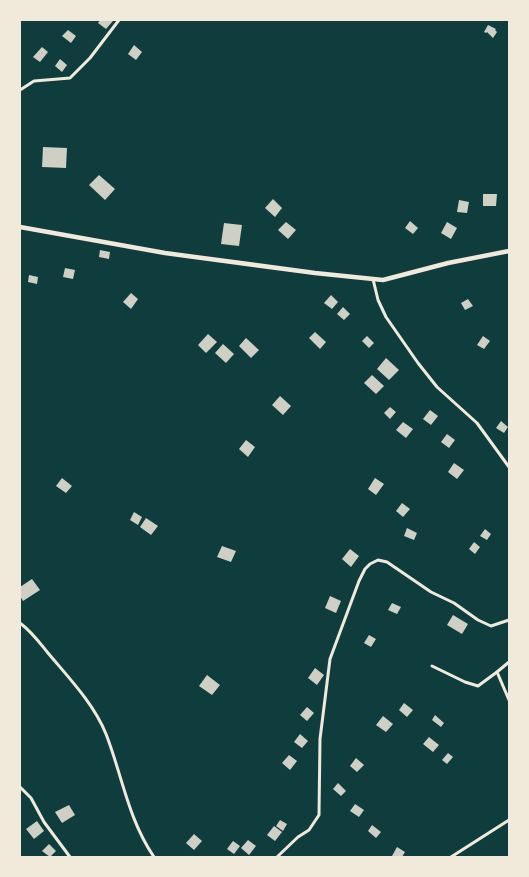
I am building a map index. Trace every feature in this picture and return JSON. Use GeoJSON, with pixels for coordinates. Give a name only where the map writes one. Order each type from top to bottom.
{"type":"FeatureCollection","features":[{"type":"Feature","properties":{"kind":"main road"},"geometry":{"type":"LineString","coordinates":[[20,227],[165,253],[306,272],[383,280],[448,263],[509,251]]}},
{"type":"Feature","properties":{"kind":"street"},"geometry":{"type":"LineString","coordinates":[[20,90],[34,81],[70,78],[90,58],[119,20]]}},
{"type":"Feature","properties":{"kind":"street"},"geometry":{"type":"LineString","coordinates":[[373,279],[378,300],[386,317],[418,363],[437,388],[477,423],[509,467]]}},
{"type":"Feature","properties":{"kind":"street"},"geometry":{"type":"LineString","coordinates":[[277,857],[298,837],[309,830],[319,815],[320,739],[330,659],[365,568],[378,560],[387,562],[431,592],[454,603],[478,620],[491,626],[509,620]]}},
{"type":"Feature","properties":{"kind":"street"},"geometry":{"type":"LineString","coordinates":[[20,623],[32,632],[70,679],[88,702],[105,731],[141,838],[154,857]]}},
{"type":"Feature","properties":{"kind":"street"},"geometry":{"type":"LineString","coordinates":[[432,666],[465,682],[478,686],[509,662]]}},
{"type":"Feature","properties":{"kind":"street"},"geometry":{"type":"LineString","coordinates":[[497,672],[509,700]]}},
{"type":"Feature","properties":{"kind":"street"},"geometry":{"type":"LineString","coordinates":[[20,787],[31,798],[44,822],[70,857]]}},
{"type":"Feature","properties":{"kind":"street"},"geometry":{"type":"LineString","coordinates":[[451,857],[509,820]]}},
{"type":"Feature","properties":{"kind":"building"},"geometry":{"type":"Polygon","coordinates":[[[100,20],[113,21],[106,29],[98,23],[100,20]]]}},
{"type":"Feature","properties":{"kind":"building"},"geometry":{"type":"Polygon","coordinates":[[[488,25],[496,29],[497,32],[493,38],[487,32],[484,32],[488,25]]]}},
{"type":"Feature","properties":{"kind":"building"},"geometry":{"type":"Polygon","coordinates":[[[68,30],[76,36],[71,43],[62,36],[68,30]]]}},
{"type":"Feature","properties":{"kind":"building"},"geometry":{"type":"Polygon","coordinates":[[[134,45],[142,52],[136,60],[128,54],[134,45]]]}},
{"type":"Feature","properties":{"kind":"building"},"geometry":{"type":"Polygon","coordinates":[[[42,47],[48,52],[40,62],[33,57],[42,47]]]}},
{"type":"Feature","properties":{"kind":"building"},"geometry":{"type":"Polygon","coordinates":[[[60,59],[67,65],[62,72],[55,66],[60,59]]]}},
{"type":"Feature","properties":{"kind":"building"},"geometry":{"type":"Polygon","coordinates":[[[43,147],[67,148],[66,168],[42,167],[43,147]]]}},
{"type":"Feature","properties":{"kind":"building"},"geometry":{"type":"Polygon","coordinates":[[[99,175],[115,189],[105,200],[89,185],[99,175]]]}},
{"type":"Feature","properties":{"kind":"building"},"geometry":{"type":"Polygon","coordinates":[[[483,194],[497,194],[496,206],[483,206],[483,194]]]}},
{"type":"Feature","properties":{"kind":"building"},"geometry":{"type":"Polygon","coordinates":[[[273,199],[282,208],[275,217],[265,208],[273,199]]]}},
{"type":"Feature","properties":{"kind":"building"},"geometry":{"type":"Polygon","coordinates":[[[459,200],[469,202],[467,213],[457,212],[459,200]]]}},
{"type":"Feature","properties":{"kind":"building"},"geometry":{"type":"Polygon","coordinates":[[[410,221],[418,228],[413,234],[405,228],[410,221]]]}},
{"type":"Feature","properties":{"kind":"building"},"geometry":{"type":"Polygon","coordinates":[[[286,222],[296,230],[288,239],[278,230],[286,222]]]}},
{"type":"Feature","properties":{"kind":"building"},"geometry":{"type":"Polygon","coordinates":[[[447,222],[457,228],[451,239],[441,233],[447,222]]]}},
{"type":"Feature","properties":{"kind":"building"},"geometry":{"type":"Polygon","coordinates":[[[224,223],[242,225],[239,246],[221,244],[224,223]]]}},
{"type":"Feature","properties":{"kind":"building"},"geometry":{"type":"Polygon","coordinates":[[[100,250],[110,252],[109,259],[99,257],[100,250]]]}},
{"type":"Feature","properties":{"kind":"building"},"geometry":{"type":"Polygon","coordinates":[[[65,268],[75,270],[73,279],[63,277],[65,268]]]}},
{"type":"Feature","properties":{"kind":"building"},"geometry":{"type":"Polygon","coordinates":[[[29,275],[38,277],[37,284],[28,282],[29,275]]]}},
{"type":"Feature","properties":{"kind":"building"},"geometry":{"type":"Polygon","coordinates":[[[131,293],[138,299],[131,309],[123,302],[131,293]]]}},
{"type":"Feature","properties":{"kind":"building"},"geometry":{"type":"Polygon","coordinates":[[[331,295],[338,302],[332,309],[324,303],[331,295]]]}},
{"type":"Feature","properties":{"kind":"building"},"geometry":{"type":"Polygon","coordinates":[[[468,299],[473,306],[465,310],[461,303],[468,299]]]}},
{"type":"Feature","properties":{"kind":"building"},"geometry":{"type":"Polygon","coordinates":[[[343,307],[350,314],[344,320],[337,314],[343,307]]]}},
{"type":"Feature","properties":{"kind":"building"},"geometry":{"type":"Polygon","coordinates":[[[315,332],[326,342],[320,349],[309,338],[315,332]]]}},
{"type":"Feature","properties":{"kind":"building"},"geometry":{"type":"Polygon","coordinates":[[[208,334],[217,342],[206,353],[198,345],[208,334]]]}},
{"type":"Feature","properties":{"kind":"building"},"geometry":{"type":"Polygon","coordinates":[[[367,336],[374,343],[369,348],[362,341],[367,336]]]}},
{"type":"Feature","properties":{"kind":"building"},"geometry":{"type":"Polygon","coordinates":[[[483,336],[490,341],[484,349],[477,345],[483,336]]]}},
{"type":"Feature","properties":{"kind":"building"},"geometry":{"type":"Polygon","coordinates":[[[246,338],[259,350],[251,358],[239,346],[246,338]]]}},
{"type":"Feature","properties":{"kind":"building"},"geometry":{"type":"Polygon","coordinates":[[[223,344],[234,354],[226,363],[215,353],[223,344]]]}},
{"type":"Feature","properties":{"kind":"building"},"geometry":{"type":"Polygon","coordinates":[[[386,358],[399,370],[389,380],[377,369],[386,358]]]}},
{"type":"Feature","properties":{"kind":"building"},"geometry":{"type":"Polygon","coordinates":[[[372,375],[384,386],[376,394],[364,383],[372,375]]]}},
{"type":"Feature","properties":{"kind":"building"},"geometry":{"type":"Polygon","coordinates":[[[280,396],[291,406],[283,415],[272,405],[280,396]]]}},
{"type":"Feature","properties":{"kind":"building"},"geometry":{"type":"Polygon","coordinates":[[[390,407],[396,412],[390,419],[384,413],[390,407]]]}},
{"type":"Feature","properties":{"kind":"building"},"geometry":{"type":"Polygon","coordinates":[[[430,410],[438,416],[431,425],[423,419],[430,410]]]}},
{"type":"Feature","properties":{"kind":"building"},"geometry":{"type":"Polygon","coordinates":[[[501,421],[508,427],[504,433],[496,428],[501,421]]]}},
{"type":"Feature","properties":{"kind":"building"},"geometry":{"type":"Polygon","coordinates":[[[403,422],[413,429],[406,438],[396,430],[403,422]]]}},
{"type":"Feature","properties":{"kind":"building"},"geometry":{"type":"Polygon","coordinates":[[[447,434],[455,440],[449,448],[441,442],[447,434]]]}},
{"type":"Feature","properties":{"kind":"building"},"geometry":{"type":"Polygon","coordinates":[[[246,440],[255,447],[248,457],[239,449],[246,440]]]}},
{"type":"Feature","properties":{"kind":"building"},"geometry":{"type":"Polygon","coordinates":[[[454,463],[464,470],[457,479],[448,472],[454,463]]]}},
{"type":"Feature","properties":{"kind":"building"},"geometry":{"type":"Polygon","coordinates":[[[62,478],[72,486],[66,493],[56,486],[62,478]]]}},
{"type":"Feature","properties":{"kind":"building"},"geometry":{"type":"Polygon","coordinates":[[[375,478],[384,484],[376,495],[368,489],[375,478]]]}},
{"type":"Feature","properties":{"kind":"building"},"geometry":{"type":"Polygon","coordinates":[[[402,503],[410,509],[403,517],[396,511],[402,503]]]}},
{"type":"Feature","properties":{"kind":"building"},"geometry":{"type":"Polygon","coordinates":[[[134,512],[142,517],[138,525],[130,520],[134,512]]]}},
{"type":"Feature","properties":{"kind":"building"},"geometry":{"type":"Polygon","coordinates":[[[146,518],[158,526],[151,535],[140,527],[146,518]]]}},
{"type":"Feature","properties":{"kind":"building"},"geometry":{"type":"Polygon","coordinates":[[[407,528],[417,533],[414,540],[404,536],[407,528]]]}},
{"type":"Feature","properties":{"kind":"building"},"geometry":{"type":"Polygon","coordinates":[[[485,529],[491,534],[487,540],[480,536],[485,529]]]}},
{"type":"Feature","properties":{"kind":"building"},"geometry":{"type":"Polygon","coordinates":[[[474,542],[480,547],[475,554],[469,549],[474,542]]]}},
{"type":"Feature","properties":{"kind":"building"},"geometry":{"type":"Polygon","coordinates":[[[222,546],[236,551],[231,562],[217,557],[222,546]]]}},
{"type":"Feature","properties":{"kind":"building"},"geometry":{"type":"Polygon","coordinates":[[[350,549],[359,556],[351,567],[342,559],[350,549]]]}},
{"type":"Feature","properties":{"kind":"building"},"geometry":{"type":"Polygon","coordinates":[[[32,579],[40,590],[23,601],[20,596],[20,587],[32,579]]]}},
{"type":"Feature","properties":{"kind":"building"},"geometry":{"type":"Polygon","coordinates":[[[330,596],[341,601],[336,613],[325,608],[330,596]]]}},
{"type":"Feature","properties":{"kind":"building"},"geometry":{"type":"Polygon","coordinates":[[[392,603],[401,607],[397,614],[388,610],[392,603]]]}},
{"type":"Feature","properties":{"kind":"building"},"geometry":{"type":"Polygon","coordinates":[[[453,615],[468,624],[462,634],[447,625],[453,615]]]}},
{"type":"Feature","properties":{"kind":"building"},"geometry":{"type":"Polygon","coordinates":[[[369,635],[376,639],[371,647],[364,643],[369,635]]]}},
{"type":"Feature","properties":{"kind":"building"},"geometry":{"type":"Polygon","coordinates":[[[315,668],[324,675],[317,685],[308,678],[315,668]]]}},
{"type":"Feature","properties":{"kind":"building"},"geometry":{"type":"Polygon","coordinates":[[[207,675],[220,685],[212,695],[199,686],[207,675]]]}},
{"type":"Feature","properties":{"kind":"building"},"geometry":{"type":"Polygon","coordinates":[[[404,703],[413,710],[407,717],[399,710],[404,703]]]}},
{"type":"Feature","properties":{"kind":"building"},"geometry":{"type":"Polygon","coordinates":[[[307,707],[314,713],[307,721],[300,715],[307,707]]]}},
{"type":"Feature","properties":{"kind":"building"},"geometry":{"type":"Polygon","coordinates":[[[435,715],[444,723],[441,727],[432,720],[435,715]]]}},
{"type":"Feature","properties":{"kind":"building"},"geometry":{"type":"Polygon","coordinates":[[[383,716],[393,724],[386,732],[376,725],[383,716]]]}},
{"type":"Feature","properties":{"kind":"building"},"geometry":{"type":"Polygon","coordinates":[[[300,734],[308,741],[302,748],[294,742],[300,734]]]}},
{"type":"Feature","properties":{"kind":"building"},"geometry":{"type":"Polygon","coordinates":[[[429,737],[439,745],[433,752],[423,744],[429,737]]]}},
{"type":"Feature","properties":{"kind":"building"},"geometry":{"type":"Polygon","coordinates":[[[448,753],[453,757],[447,764],[442,760],[448,753]]]}},
{"type":"Feature","properties":{"kind":"building"},"geometry":{"type":"Polygon","coordinates":[[[289,755],[297,761],[290,770],[282,763],[289,755]]]}},
{"type":"Feature","properties":{"kind":"building"},"geometry":{"type":"Polygon","coordinates":[[[356,758],[364,765],[357,772],[350,766],[356,758]]]}},
{"type":"Feature","properties":{"kind":"building"},"geometry":{"type":"Polygon","coordinates":[[[338,783],[346,791],[341,796],[333,789],[338,783]]]}},
{"type":"Feature","properties":{"kind":"building"},"geometry":{"type":"Polygon","coordinates":[[[355,804],[364,810],[359,817],[350,811],[355,804]]]}},
{"type":"Feature","properties":{"kind":"building"},"geometry":{"type":"Polygon","coordinates":[[[69,805],[75,815],[62,823],[55,812],[69,805]]]}},
{"type":"Feature","properties":{"kind":"building"},"geometry":{"type":"Polygon","coordinates":[[[280,820],[287,824],[283,831],[276,826],[280,820]]]}},
{"type":"Feature","properties":{"kind":"building"},"geometry":{"type":"Polygon","coordinates":[[[37,821],[44,831],[34,839],[26,829],[37,821]]]}},
{"type":"Feature","properties":{"kind":"building"},"geometry":{"type":"Polygon","coordinates":[[[372,825],[381,832],[376,838],[368,831],[372,825]]]}},
{"type":"Feature","properties":{"kind":"building"},"geometry":{"type":"Polygon","coordinates":[[[274,826],[282,832],[275,841],[267,835],[274,826]]]}},
{"type":"Feature","properties":{"kind":"building"},"geometry":{"type":"Polygon","coordinates":[[[194,834],[202,841],[194,850],[186,843],[194,834]]]}},
{"type":"Feature","properties":{"kind":"building"},"geometry":{"type":"Polygon","coordinates":[[[248,840],[256,846],[249,855],[241,848],[248,840]]]}},
{"type":"Feature","properties":{"kind":"building"},"geometry":{"type":"Polygon","coordinates":[[[233,841],[240,846],[234,854],[227,849],[233,841]]]}},
{"type":"Feature","properties":{"kind":"building"},"geometry":{"type":"Polygon","coordinates":[[[49,844],[56,851],[50,857],[42,851],[49,844]]]}},
{"type":"Feature","properties":{"kind":"building"},"geometry":{"type":"Polygon","coordinates":[[[397,847],[405,852],[402,857],[392,856],[397,847]]]}}]}
